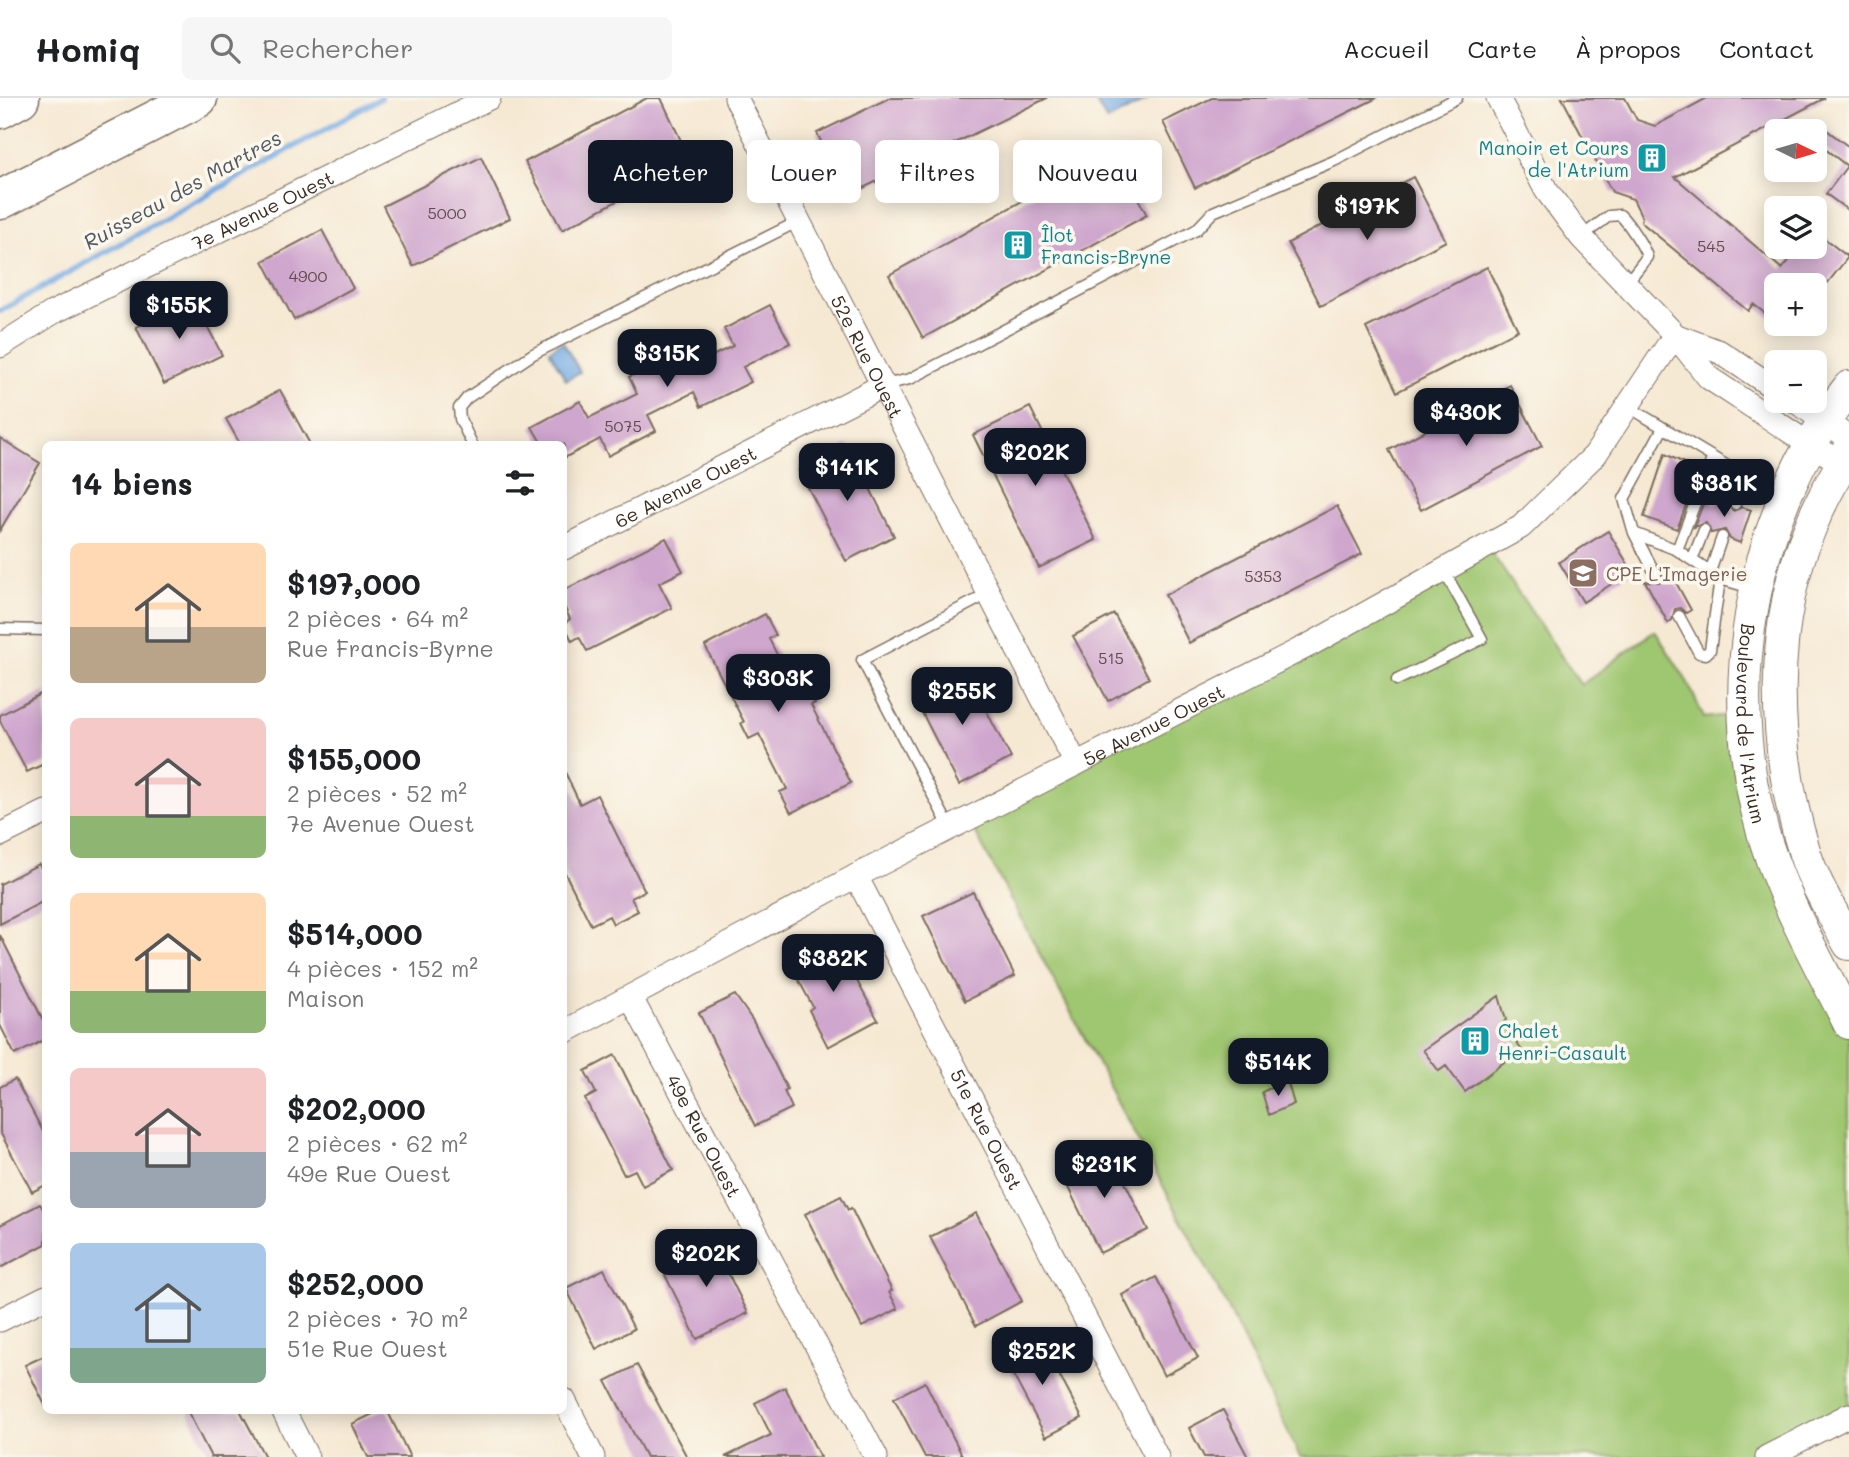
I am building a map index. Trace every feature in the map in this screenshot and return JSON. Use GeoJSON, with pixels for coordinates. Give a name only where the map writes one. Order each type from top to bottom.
{"type":"FeatureCollection","features":[{"type":"Feature","properties":{"kind":"highway"},"geometry":{"type":"LineString","coordinates":[[0,108],[20,98]]}},
{"type":"Feature","properties":{"kind":"highway"},"geometry":{"type":"LineString","coordinates":[[0,200],[198,98]]}},
{"type":"Feature","properties":{"kind":"highway"},"geometry":{"type":"LineString","coordinates":[[0,225],[76,162]]}},
{"type":"Feature","properties":{"kind":"street","name":"7e Avenue Ouest"},"geometry":{"type":"LineString","coordinates":[[0,346],[52,313],[489,98]]}},
{"type":"Feature","properties":{"kind":"street","name":"52e Rue Ouest"},"geometry":{"type":"LineString","coordinates":[[736,98],[1076,764]]}},
{"type":"Feature","properties":{"kind":"street"},"geometry":{"type":"LineString","coordinates":[[1499,98],[1546,190],[1581,237],[1675,335],[1709,378],[1847,450]]}},
{"type":"Feature","properties":{"kind":"street"},"geometry":{"type":"LineString","coordinates":[[1675,335],[1720,352],[1764,380]]}},
{"type":"Feature","properties":{"kind":"street","name":"5e Avenue Ouest"},"geometry":{"type":"LineString","coordinates":[[567,1030],[856,876],[1313,643],[1521,527],[1595,455],[1675,335]]}},
{"type":"Feature","properties":{"kind":"street","name":"6e Avenue Ouest"},"geometry":{"type":"LineString","coordinates":[[567,546],[884,385]]}},
{"type":"Feature","properties":{"kind":"street","name":"Boulevard de l'Atrium"},"geometry":{"type":"LineString","coordinates":[[1849,387],[1816,432],[1770,534],[1749,625],[1743,713],[1753,794],[1771,859],[1803,932],[1849,1023]]}},
{"type":"Feature","properties":{"kind":"street"},"geometry":{"type":"LineString","coordinates":[[1803,413],[1816,432]]}},
{"type":"Feature","properties":{"kind":"street","name":"Boulevard de l'Atrium"},"geometry":{"type":"LineString","coordinates":[[1847,450],[1812,522],[1792,584],[1783,633],[1781,703],[1782,740],[1790,797],[1805,856],[1849,944]]}},
{"type":"Feature","properties":{"kind":"street"},"geometry":{"type":"LineString","coordinates":[[0,835],[42,815]]}},
{"type":"Feature","properties":{"kind":"street","name":"51e Rue Ouest"},"geometry":{"type":"LineString","coordinates":[[856,876],[1157,1457]]}},
{"type":"Feature","properties":{"kind":"street","name":"49e Rue Ouest"},"geometry":{"type":"LineString","coordinates":[[631,998],[876,1457]]}},
{"type":"Feature","properties":{"kind":"street"},"geometry":{"type":"LineString","coordinates":[[0,1320],[42,1299]]}},
{"type":"Feature","properties":{"kind":"street"},"geometry":{"type":"LineString","coordinates":[[567,1406],[593,1457]]}},
{"type":"Feature","properties":{"kind":"street"},"geometry":{"type":"LineString","coordinates":[[285,1414],[307,1457]]}},
{"type":"Feature","properties":{"kind":"street"},"geometry":{"type":"LineString","coordinates":[[1767,1457],[1849,1415]]}},
{"type":"Feature","properties":{"kind":"lane"},"geometry":{"type":"LineString","coordinates":[[884,385],[910,379],[1196,230],[1213,212],[1334,161],[1457,98]]}},
{"type":"Feature","properties":{"kind":"lane"},"geometry":{"type":"LineString","coordinates":[[1581,237],[1609,216],[1620,215],[1627,222],[1630,233],[1645,247],[1647,257],[1626,284]]}},
{"type":"Feature","properties":{"kind":"lane"},"geometry":{"type":"LineString","coordinates":[[471,441],[460,419],[459,408],[467,398],[533,354],[799,221]]}},
{"type":"Feature","properties":{"kind":"lane"},"geometry":{"type":"LineString","coordinates":[[1627,406],[1784,500]]}},
{"type":"Feature","properties":{"kind":"lane"},"geometry":{"type":"LineString","coordinates":[[1656,575],[1634,533],[1624,499],[1663,428]]}},
{"type":"Feature","properties":{"kind":"lane"},"geometry":{"type":"LineString","coordinates":[[1677,550],[1712,458]]}},
{"type":"Feature","properties":{"kind":"lane"},"geometry":{"type":"LineString","coordinates":[[1716,497],[1728,467]]}},
{"type":"Feature","properties":{"kind":"lane"},"geometry":{"type":"LineString","coordinates":[[1735,504],[1746,478]]}},
{"type":"Feature","properties":{"kind":"lane"},"geometry":{"type":"LineString","coordinates":[[1692,560],[1704,530]]}},
{"type":"Feature","properties":{"kind":"lane"},"geometry":{"type":"LineString","coordinates":[[1634,533],[1677,550],[1720,579],[1757,590]]}},
{"type":"Feature","properties":{"kind":"lane"},"geometry":{"type":"LineString","coordinates":[[1710,572],[1722,537]]}},
{"type":"Feature","properties":{"kind":"lane"},"geometry":{"type":"LineString","coordinates":[[1397,680],[1482,639],[1444,571]]}},
{"type":"Feature","properties":{"kind":"lane"},"geometry":{"type":"LineString","coordinates":[[1679,616],[1699,653],[1706,654],[1710,650],[1720,579]]}},
{"type":"Feature","properties":{"kind":"lane"},"geometry":{"type":"LineString","coordinates":[[950,828],[862,660],[988,594]]}},
{"type":"Feature","properties":{"kind":"lane"},"geometry":{"type":"LineString","coordinates":[[0,629],[42,630]]}},
{"type":"Feature","properties":{"kind":"green space"},"geometry":{"type":"Polygon","coordinates":[[[1487,546],[1581,685],[1655,631],[1688,683],[1704,718],[1743,713],[1753,794],[1849,1023],[1849,1415],[1767,1457],[1300,1457],[1228,1308],[968,819],[1487,546]]]}},
{"type":"Feature","properties":{"kind":"water"},"geometry":{"type":"Polygon","coordinates":[[[1104,98],[1147,100],[1107,121],[1096,102],[1104,98]]]}},
{"type":"Feature","properties":{"kind":"water"},"geometry":{"type":"Polygon","coordinates":[[[563,342],[580,372],[566,380],[549,350],[563,342]]]}},
{"type":"Feature","properties":{"kind":"building"},"geometry":{"type":"Polygon","coordinates":[[[647,98],[661,98],[681,140],[588,140],[588,203],[613,203],[562,230],[525,162],[647,98]]]}},
{"type":"Feature","properties":{"kind":"building"},"geometry":{"type":"Polygon","coordinates":[[[889,98],[1047,98],[961,140],[875,140],[875,182],[861,189],[861,140],[820,140],[817,133],[889,98]]]}},
{"type":"Feature","properties":{"kind":"building","name":"Îlot Francis-Bryne"},"geometry":{"type":"Polygon","coordinates":[[[1212,98],[1377,98],[1195,188],[1163,122],[1212,98]]]}},
{"type":"Feature","properties":{"kind":"building"},"geometry":{"type":"Polygon","coordinates":[[[1562,98],[1625,98],[1637,120],[1655,126],[1707,98],[1825,98],[1785,119],[1764,119],[1764,130],[1675,177],[1764,254],[1764,259],[1770,259],[1782,269],[1790,259],[1827,259],[1827,240],[1848,257],[1827,284],[1827,273],[1764,273],[1764,313],[1753,304],[1748,311],[1641,222],[1642,217],[1633,199],[1612,192],[1562,98]]]}},
{"type":"Feature","properties":{"kind":"building"},"geometry":{"type":"Polygon","coordinates":[[[1827,130],[1849,147],[1849,211],[1826,194],[1847,166],[1827,150],[1827,130]]]}},
{"type":"Feature","properties":{"kind":"building"},"geometry":{"type":"Polygon","coordinates":[[[481,157],[510,218],[413,266],[383,206],[481,157]]]}},
{"type":"Feature","properties":{"kind":"building"},"geometry":{"type":"Polygon","coordinates":[[[1413,177],[1446,241],[1321,306],[1288,243],[1413,177]]]}},
{"type":"Feature","properties":{"kind":"building","name":"Îlot Francis-Bryne"},"geometry":{"type":"Polygon","coordinates":[[[1018,203],[1140,203],[1147,215],[923,338],[889,275],[1018,203]]]}},
{"type":"Feature","properties":{"kind":"building"},"geometry":{"type":"Polygon","coordinates":[[[322,230],[353,288],[294,320],[263,261],[322,230]]]}},
{"type":"Feature","properties":{"kind":"building"},"geometry":{"type":"Polygon","coordinates":[[[1487,267],[1518,330],[1397,392],[1366,328],[1487,267]]]}},
{"type":"Feature","properties":{"kind":"building"},"geometry":{"type":"Polygon","coordinates":[[[193,298],[222,355],[164,384],[136,327],[193,298]]]}},
{"type":"Feature","properties":{"kind":"building"},"geometry":{"type":"Polygon","coordinates":[[[770,305],[790,343],[743,367],[751,382],[701,407],[694,392],[648,415],[656,431],[608,456],[600,439],[567,456],[567,441],[540,441],[532,427],[580,401],[589,418],[637,394],[629,377],[674,353],[683,370],[733,346],[724,329],[770,305]]]}},
{"type":"Feature","properties":{"kind":"building"},"geometry":{"type":"Polygon","coordinates":[[[1510,385],[1542,446],[1421,510],[1389,450],[1510,385]]]}},
{"type":"Feature","properties":{"kind":"building"},"geometry":{"type":"Polygon","coordinates":[[[280,390],[308,441],[238,441],[226,419],[280,390]]]}},
{"type":"Feature","properties":{"kind":"building"},"geometry":{"type":"Polygon","coordinates":[[[1030,407],[1096,540],[1039,568],[973,435],[1030,407]]]}},
{"type":"Feature","properties":{"kind":"building"},"geometry":{"type":"Polygon","coordinates":[[[0,438],[40,463],[0,530],[0,438]]]}},
{"type":"Feature","properties":{"kind":"building"},"geometry":{"type":"Polygon","coordinates":[[[848,445],[894,536],[846,561],[799,470],[848,445]]]}},
{"type":"Feature","properties":{"kind":"building"},"geometry":{"type":"Polygon","coordinates":[[[1665,454],[1699,470],[1677,529],[1644,517],[1665,454]]]}},
{"type":"Feature","properties":{"kind":"building"},"geometry":{"type":"Polygon","coordinates":[[[1707,494],[1714,504],[1728,501],[1733,511],[1742,507],[1751,510],[1740,543],[1730,539],[1725,530],[1711,533],[1706,523],[1694,527],[1707,494]]]}},
{"type":"Feature","properties":{"kind":"building"},"geometry":{"type":"Polygon","coordinates":[[[1337,506],[1362,554],[1189,643],[1165,595],[1337,506]]]}},
{"type":"Feature","properties":{"kind":"building"},"geometry":{"type":"Polygon","coordinates":[[[1608,531],[1632,571],[1583,602],[1559,562],[1608,531]]]}},
{"type":"Feature","properties":{"kind":"building"},"geometry":{"type":"Polygon","coordinates":[[[666,538],[683,571],[659,583],[672,608],[587,651],[579,637],[572,641],[567,630],[567,622],[570,619],[567,612],[567,588],[666,538]]]}},
{"type":"Feature","properties":{"kind":"building"},"geometry":{"type":"Polygon","coordinates":[[[1668,568],[1691,610],[1686,613],[1680,608],[1675,609],[1672,620],[1668,623],[1645,581],[1660,582],[1663,571],[1668,568]]]}},
{"type":"Feature","properties":{"kind":"building"},"geometry":{"type":"Polygon","coordinates":[[[765,614],[776,635],[769,639],[797,694],[807,688],[815,703],[811,705],[851,783],[791,813],[780,792],[787,789],[759,734],[749,739],[741,723],[744,722],[705,646],[765,614]]]}},
{"type":"Feature","properties":{"kind":"building"},"geometry":{"type":"Polygon","coordinates":[[[1114,614],[1149,678],[1108,701],[1073,636],[1114,614]]]}},
{"type":"Feature","properties":{"kind":"building"},"geometry":{"type":"Polygon","coordinates":[[[964,668],[1011,758],[959,785],[913,695],[964,668]]]}},
{"type":"Feature","properties":{"kind":"building"},"geometry":{"type":"Polygon","coordinates":[[[42,693],[42,765],[27,772],[0,721],[0,715],[42,693]]]}},
{"type":"Feature","properties":{"kind":"building"},"geometry":{"type":"Polygon","coordinates":[[[567,776],[580,804],[597,795],[645,891],[631,898],[638,911],[613,924],[609,916],[591,925],[567,877],[567,776]]]}},
{"type":"Feature","properties":{"kind":"building"},"geometry":{"type":"Polygon","coordinates":[[[39,864],[42,870],[42,902],[0,924],[0,884],[39,864]]]}},
{"type":"Feature","properties":{"kind":"building"},"geometry":{"type":"Polygon","coordinates":[[[973,892],[1015,976],[965,1001],[923,916],[973,892]]]}},
{"type":"Feature","properties":{"kind":"building"},"geometry":{"type":"Polygon","coordinates":[[[0,935],[42,1018],[42,1041],[15,1055],[0,1025],[0,935]]]}},
{"type":"Feature","properties":{"kind":"building"},"geometry":{"type":"Polygon","coordinates":[[[835,940],[878,1020],[828,1047],[809,1010],[813,1007],[790,964],[835,940]]]}},
{"type":"Feature","properties":{"kind":"building"},"geometry":{"type":"Polygon","coordinates":[[[735,995],[753,1021],[787,1089],[784,1091],[792,1108],[755,1126],[699,1013],[735,995]]]}},
{"type":"Feature","properties":{"kind":"building","name":"Chalet Henri-Casault"},"geometry":{"type":"Polygon","coordinates":[[[1499,996],[1506,1020],[1502,1024],[1521,1049],[1465,1092],[1446,1066],[1439,1071],[1423,1050],[1499,996]]]}},
{"type":"Feature","properties":{"kind":"building"},"geometry":{"type":"Polygon","coordinates":[[[615,1055],[673,1170],[643,1186],[635,1170],[624,1175],[585,1099],[596,1093],[585,1071],[615,1055]]]}},
{"type":"Feature","properties":{"kind":"building"},"geometry":{"type":"Polygon","coordinates":[[[15,1079],[42,1130],[42,1187],[32,1192],[0,1132],[0,1087],[15,1079]]]}},
{"type":"Feature","properties":{"kind":"building"},"geometry":{"type":"Polygon","coordinates":[[[1287,1080],[1294,1104],[1269,1115],[1262,1092],[1287,1080]]]}},
{"type":"Feature","properties":{"kind":"building"},"geometry":{"type":"Polygon","coordinates":[[[1108,1147],[1148,1230],[1100,1253],[1060,1171],[1108,1147]]]}},
{"type":"Feature","properties":{"kind":"building"},"geometry":{"type":"Polygon","coordinates":[[[841,1196],[848,1210],[851,1208],[892,1291],[889,1292],[898,1309],[862,1327],[805,1214],[841,1196]]]}},
{"type":"Feature","properties":{"kind":"building"},"geometry":{"type":"Polygon","coordinates":[[[40,1204],[42,1246],[0,1268],[0,1225],[40,1204]]]}},
{"type":"Feature","properties":{"kind":"building"},"geometry":{"type":"Polygon","coordinates":[[[976,1213],[1022,1301],[976,1326],[930,1237],[976,1213]]]}},
{"type":"Feature","properties":{"kind":"building"},"geometry":{"type":"Polygon","coordinates":[[[708,1233],[748,1313],[697,1339],[665,1275],[692,1261],[684,1245],[708,1233]]]}},
{"type":"Feature","properties":{"kind":"building"},"geometry":{"type":"Polygon","coordinates":[[[604,1269],[634,1329],[596,1349],[567,1288],[604,1269]]]}},
{"type":"Feature","properties":{"kind":"building"},"geometry":{"type":"Polygon","coordinates":[[[1156,1277],[1198,1358],[1164,1376],[1122,1295],[1156,1277]]]}},
{"type":"Feature","properties":{"kind":"building"},"geometry":{"type":"Polygon","coordinates":[[[1039,1336],[1082,1418],[1046,1437],[1003,1356],[1039,1336]]]}},
{"type":"Feature","properties":{"kind":"building"},"geometry":{"type":"Polygon","coordinates":[[[42,1357],[42,1399],[25,1365],[42,1357]]]}},
{"type":"Feature","properties":{"kind":"building"},"geometry":{"type":"Polygon","coordinates":[[[637,1365],[687,1457],[646,1457],[606,1381],[637,1365]]]}},
{"type":"Feature","properties":{"kind":"building"},"geometry":{"type":"Polygon","coordinates":[[[925,1382],[963,1457],[925,1457],[894,1398],[925,1382]]]}},
{"type":"Feature","properties":{"kind":"building"},"geometry":{"type":"Polygon","coordinates":[[[785,1387],[820,1457],[725,1457],[771,1435],[755,1403],[785,1387]]]}},
{"type":"Feature","properties":{"kind":"building"},"geometry":{"type":"Polygon","coordinates":[[[1223,1410],[1248,1457],[1204,1457],[1189,1428],[1223,1410]]]}},
{"type":"Feature","properties":{"kind":"building"},"geometry":{"type":"Polygon","coordinates":[[[189,1414],[242,1414],[265,1457],[211,1457],[189,1414]]]}},
{"type":"Feature","properties":{"kind":"building"},"geometry":{"type":"Polygon","coordinates":[[[373,1414],[389,1414],[410,1457],[368,1457],[352,1424],[373,1414]]]}},
{"type":"Feature","properties":{"kind":"waterway","name":"Ruisseau des Martres"},"geometry":{"type":"LineString","coordinates":[[0,311],[381,98]]}},
{"type":"Feature","properties":{"kind":"place","name":"Manoir et Cours de l'Atrium"},"geometry":{"type":"Point","coordinates":[1652,158]}},
{"type":"Feature","properties":{"kind":"place","name":"Îlot Francis-Bryne"},"geometry":{"type":"Point","coordinates":[1018,245]}},
{"type":"Feature","properties":{"kind":"place","name":"CPE L'Imagerie"},"geometry":{"type":"Point","coordinates":[1583,573]}},
{"type":"Feature","properties":{"kind":"place","name":"Chalet Henri-Casault"},"geometry":{"type":"Point","coordinates":[1475,1041]}}]}
